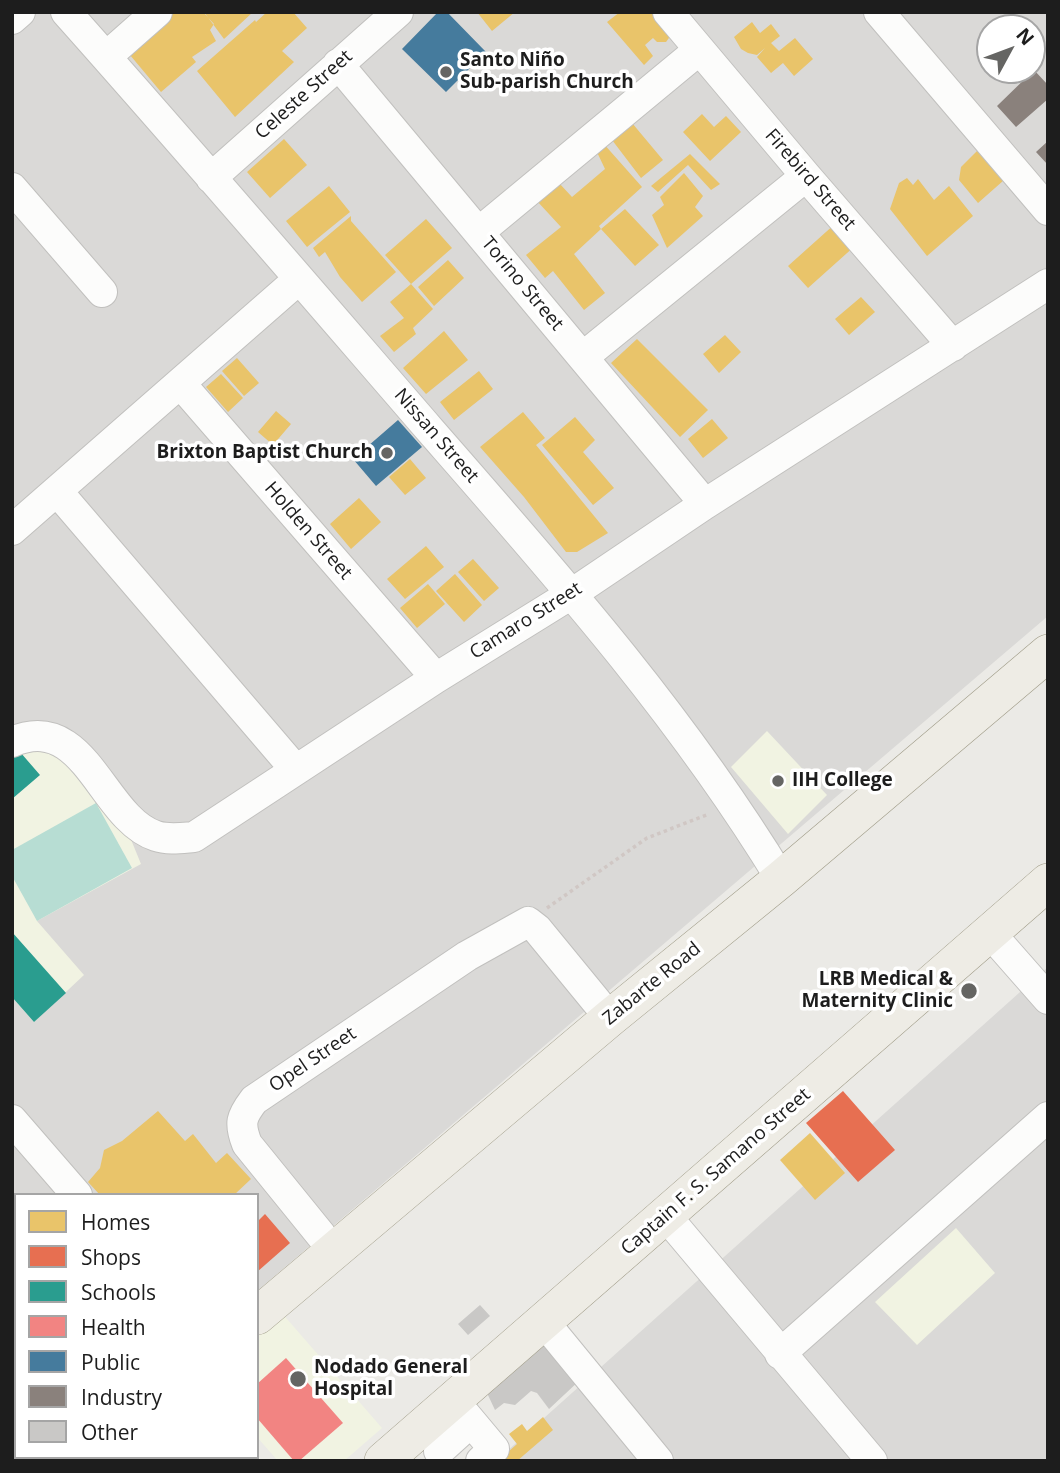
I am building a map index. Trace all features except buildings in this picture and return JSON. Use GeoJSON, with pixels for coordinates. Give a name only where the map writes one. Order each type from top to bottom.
{"type":"FeatureCollection","features":[{"type":"Feature","properties":{"kind":"main road","name":"Zabarte Road"},"geometry":{"type":"LineString","coordinates":[[259,1314],[1048,653]]}},
{"type":"Feature","properties":{"kind":"main road","name":"Captain F. S. Samano Street"},"geometry":{"type":"LineString","coordinates":[[383,1461],[436,1447],[462,1411],[544,1322],[1048,882]]}},
{"type":"Feature","properties":{"kind":"street"},"geometry":{"type":"LineString","coordinates":[[12,19],[20,12]]}},
{"type":"Feature","properties":{"kind":"street","name":"Nissan Street"},"geometry":{"type":"LineString","coordinates":[[66,12],[573,593],[670,716],[734,805],[781,879]]}},
{"type":"Feature","properties":{"kind":"street"},"geometry":{"type":"LineString","coordinates":[[106,57],[157,12]]}},
{"type":"Feature","properties":{"kind":"street","name":"Celeste Street"},"geometry":{"type":"LineString","coordinates":[[211,178],[398,12]]}},
{"type":"Feature","properties":{"kind":"street","name":"Firebird Street"},"geometry":{"type":"LineString","coordinates":[[668,12],[953,346]]}},
{"type":"Feature","properties":{"kind":"street"},"geometry":{"type":"LineString","coordinates":[[879,12],[1048,209]]}},
{"type":"Feature","properties":{"kind":"street"},"geometry":{"type":"LineString","coordinates":[[479,232],[699,50]]}},
{"type":"Feature","properties":{"kind":"street","name":"Torino Street"},"geometry":{"type":"LineString","coordinates":[[338,64],[705,504]]}},
{"type":"Feature","properties":{"kind":"street"},"geometry":{"type":"LineString","coordinates":[[583,357],[806,176]]}},
{"type":"Feature","properties":{"kind":"street"},"geometry":{"type":"LineString","coordinates":[[12,188],[102,292]]}},
{"type":"Feature","properties":{"kind":"street"},"geometry":{"type":"LineString","coordinates":[[12,530],[299,279]]}},
{"type":"Feature","properties":{"kind":"street","name":"Camaro Street"},"geometry":{"type":"LineString","coordinates":[[12,742],[28,735],[49,736],[72,748],[135,824],[154,835],[170,839],[194,837],[295,769],[573,593],[705,504],[1048,284]]}},
{"type":"Feature","properties":{"kind":"street","name":"Holden Street"},"geometry":{"type":"LineString","coordinates":[[180,383],[436,678]]}},
{"type":"Feature","properties":{"kind":"street"},"geometry":{"type":"LineString","coordinates":[[57,491],[295,769]]}},
{"type":"Feature","properties":{"kind":"street"},"geometry":{"type":"LineString","coordinates":[[528,922],[537,929],[610,1018]]}},
{"type":"Feature","properties":{"kind":"street","name":"Opel Street"},"geometry":{"type":"LineString","coordinates":[[333,1250],[247,1144],[242,1131],[242,1115],[254,1100],[467,956],[528,922]]}},
{"type":"Feature","properties":{"kind":"street"},"geometry":{"type":"LineString","coordinates":[[990,933],[1048,999]]}},
{"type":"Feature","properties":{"kind":"street"},"geometry":{"type":"LineString","coordinates":[[780,1354],[1048,1117]]}},
{"type":"Feature","properties":{"kind":"street"},"geometry":{"type":"LineString","coordinates":[[12,1120],[75,1193]]}},
{"type":"Feature","properties":{"kind":"street"},"geometry":{"type":"LineString","coordinates":[[666,1216],[872,1461]]}},
{"type":"Feature","properties":{"kind":"street"},"geometry":{"type":"LineString","coordinates":[[544,1322],[658,1461]]}},
{"type":"Feature","properties":{"kind":"street"},"geometry":{"type":"LineString","coordinates":[[462,1411],[494,1449],[481,1461]]}},
{"type":"Feature","properties":{"kind":"path"},"geometry":{"type":"LineString","coordinates":[[528,922],[647,838],[734,805]]}},
{"type":"Feature","properties":{"kind":"shaded area"},"geometry":{"type":"Polygon","coordinates":[[[12,12],[1048,12],[1048,616],[259,1289],[259,1193],[14,1193],[14,1459],[63,1459],[12,1461],[12,12]]]}},
{"type":"Feature","properties":{"kind":"shaded area","name":"IIH College"},"geometry":{"type":"Polygon","coordinates":[[[767,731],[827,795],[788,834],[731,767],[767,731]]]}},
{"type":"Feature","properties":{"kind":"shaded area"},"geometry":{"type":"Polygon","coordinates":[[[38,737],[123,820],[141,864],[37,921],[84,975],[34,1022],[12,997],[12,747],[38,737]]]}},
{"type":"Feature","properties":{"kind":"shaded area"},"geometry":{"type":"Polygon","coordinates":[[[96,803],[132,868],[37,921],[12,876],[12,850],[96,803]]]}},
{"type":"Feature","properties":{"kind":"shaded area"},"geometry":{"type":"Polygon","coordinates":[[[1048,967],[1048,1461],[496,1461],[544,1418],[1048,967]]]}},
{"type":"Feature","properties":{"kind":"shaded area"},"geometry":{"type":"Polygon","coordinates":[[[956,1228],[995,1273],[917,1345],[875,1302],[956,1228]]]}},
{"type":"Feature","properties":{"kind":"shaded area","name":"Nodado General Hospital"},"geometry":{"type":"Polygon","coordinates":[[[280,1311],[382,1428],[344,1461],[278,1461],[259,1439],[259,1328],[280,1311]]]}},
{"type":"Feature","properties":{"kind":"place","name":"Santo Niño Sub-parish Church"},"geometry":{"type":"Point","coordinates":[446,72]}},
{"type":"Feature","properties":{"kind":"place","name":"Brixton Baptist Church"},"geometry":{"type":"Point","coordinates":[387,453]}},
{"type":"Feature","properties":{"kind":"place","name":"IIH College"},"geometry":{"type":"Point","coordinates":[778,781]}},
{"type":"Feature","properties":{"kind":"place","name":"LRB Medical & Maternity Clinic"},"geometry":{"type":"Point","coordinates":[969,991]}},
{"type":"Feature","properties":{"kind":"place","name":"Nodado General Hospital"},"geometry":{"type":"Point","coordinates":[298,1379]}}]}
